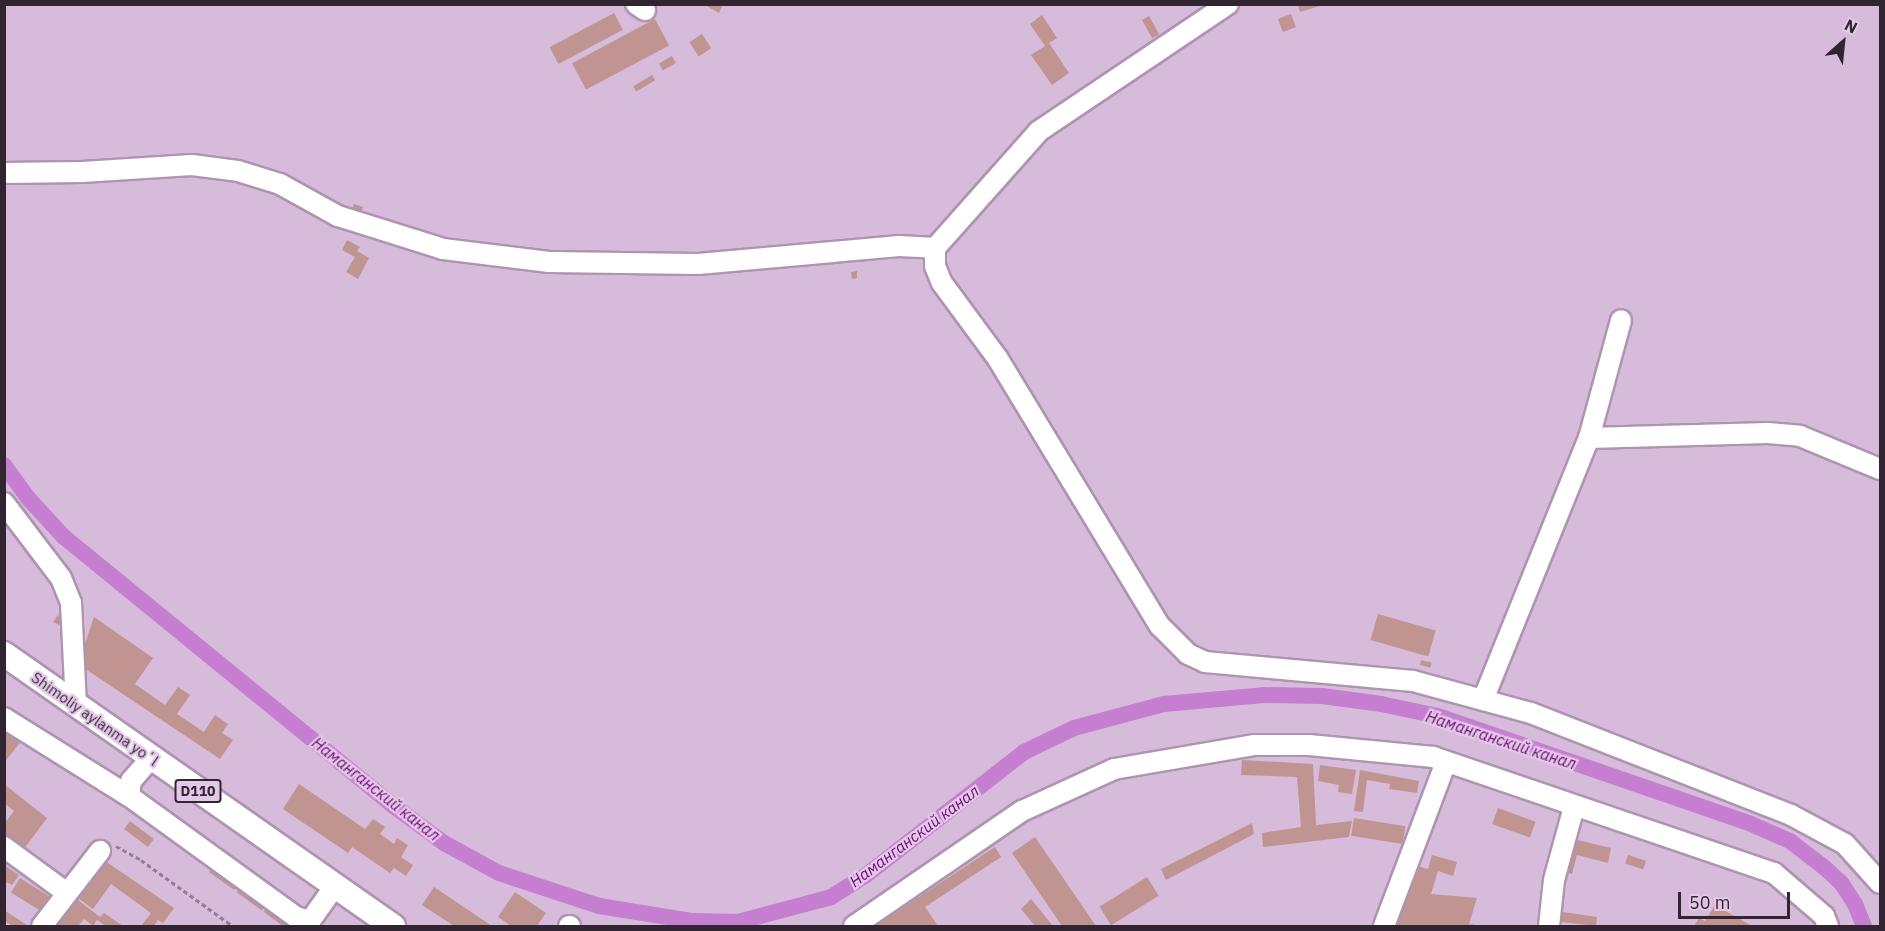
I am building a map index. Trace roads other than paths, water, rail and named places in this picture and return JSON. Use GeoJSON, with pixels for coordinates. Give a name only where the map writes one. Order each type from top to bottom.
{"type":"FeatureCollection","features":[{"type":"Feature","properties":{"kind":"main road","name":"Shimoliy aylanma yoʻl"},"geometry":{"type":"LineString","coordinates":[[4,654],[335,886],[385,924]]}},
{"type":"Feature","properties":{"kind":"street"},"geometry":{"type":"LineString","coordinates":[[1228,4],[1039,131],[935,248],[935,266],[942,283],[998,359],[1160,626],[1188,654],[1205,662],[1413,681],[1531,713],[1791,815],[1845,844],[1881,883]]}},
{"type":"Feature","properties":{"kind":"street"},"geometry":{"type":"LineString","coordinates":[[4,173],[82,172],[192,165],[238,171],[280,184],[338,216],[443,249],[549,262],[698,264],[899,246],[935,248]]}},
{"type":"Feature","properties":{"kind":"street"},"geometry":{"type":"LineString","coordinates":[[1483,700],[1589,438],[1621,320]]}},
{"type":"Feature","properties":{"kind":"street"},"geometry":{"type":"LineString","coordinates":[[1589,438],[1768,433],[1800,436],[1881,470]]}},
{"type":"Feature","properties":{"kind":"street"},"geometry":{"type":"LineString","coordinates":[[4,503],[61,578],[71,603],[76,705]]}},
{"type":"Feature","properties":{"kind":"street"},"geometry":{"type":"LineString","coordinates":[[4,718],[129,796],[296,917],[310,921],[335,886]]}},
{"type":"Feature","properties":{"kind":"street"},"geometry":{"type":"LineString","coordinates":[[854,927],[1022,811],[1114,769],[1255,745],[1308,745],[1433,757],[1574,807],[1774,873],[1824,916],[1828,927]]}},
{"type":"Feature","properties":{"kind":"street"},"geometry":{"type":"LineString","coordinates":[[129,796],[131,781],[151,758]]}},
{"type":"Feature","properties":{"kind":"street"},"geometry":{"type":"LineString","coordinates":[[1384,927],[1446,762]]}},
{"type":"Feature","properties":{"kind":"street"},"geometry":{"type":"LineString","coordinates":[[1549,927],[1554,880],[1574,807]]}},
{"type":"Feature","properties":{"kind":"street"},"geometry":{"type":"LineString","coordinates":[[4,847],[67,893]]}},
{"type":"Feature","properties":{"kind":"street"},"geometry":{"type":"LineString","coordinates":[[42,927],[100,851]]}},
{"type":"Feature","properties":{"kind":"waterway","name":"Наманганский канал"},"geometry":{"type":"LineString","coordinates":[[4,465],[28,498],[64,537],[391,804],[444,843],[499,873],[599,906],[693,921],[738,922],[831,897],[865,876],[1024,752],[1074,728],[1164,704],[1264,695],[1322,696],[1381,704],[1438,716],[1751,824],[1790,841],[1825,868],[1842,884],[1855,904],[1864,926]]}}]}
